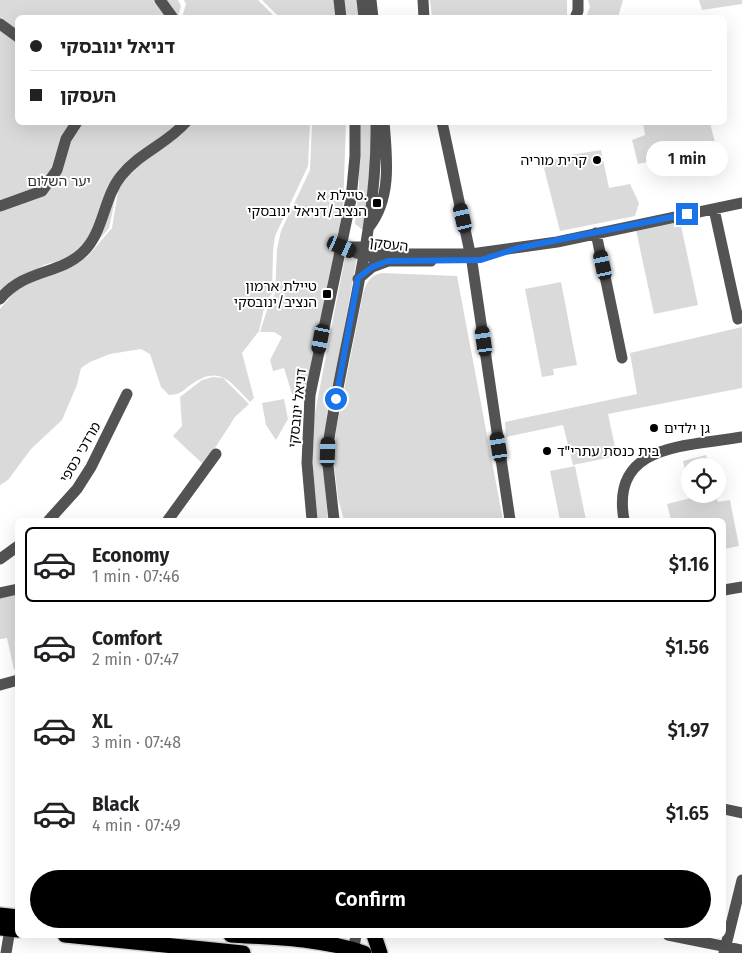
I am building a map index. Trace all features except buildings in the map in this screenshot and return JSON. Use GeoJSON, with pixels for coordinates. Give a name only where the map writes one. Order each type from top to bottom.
{"type":"FeatureCollection","features":[{"type":"Feature","properties":{"kind":"highway"},"geometry":{"type":"LineString","coordinates":[[95,938],[243,953]]}},
{"type":"Feature","properties":{"kind":"highway"},"geometry":{"type":"LineString","coordinates":[[325,938],[358,949]]}},
{"type":"Feature","properties":{"kind":"highway"},"geometry":{"type":"LineString","coordinates":[[374,938],[380,953]]}},
{"type":"Feature","properties":{"kind":"street"},"geometry":{"type":"LineString","coordinates":[[160,0],[171,15]]}},
{"type":"Feature","properties":{"kind":"street"},"geometry":{"type":"LineString","coordinates":[[339,0],[342,15]]}},
{"type":"Feature","properties":{"kind":"street"},"geometry":{"type":"LineString","coordinates":[[362,0],[364,15]]}},
{"type":"Feature","properties":{"kind":"street"},"geometry":{"type":"LineString","coordinates":[[370,0],[372,15]]}},
{"type":"Feature","properties":{"kind":"street"},"geometry":{"type":"LineString","coordinates":[[424,0],[424,15]]}},
{"type":"Feature","properties":{"kind":"street"},"geometry":{"type":"LineString","coordinates":[[576,15],[578,0]]}},
{"type":"Feature","properties":{"kind":"street"},"geometry":{"type":"LineString","coordinates":[[0,24],[15,35]]}},
{"type":"Feature","properties":{"kind":"street"},"geometry":{"type":"LineString","coordinates":[[0,206],[42,191],[57,170],[66,139],[75,125]]}},
{"type":"Feature","properties":{"kind":"street"},"geometry":{"type":"LineString","coordinates":[[0,299],[16,283],[69,262],[83,252],[95,234],[112,189],[121,176],[142,155],[167,139],[183,125]]}},
{"type":"Feature","properties":{"kind":"street","name":"דניאל ינובסקי"},"geometry":{"type":"LineString","coordinates":[[312,518],[307,463],[310,396],[342,247],[354,176],[355,125]]}},
{"type":"Feature","properties":{"kind":"street"},"geometry":{"type":"LineString","coordinates":[[334,518],[328,465],[329,439],[368,228],[375,178],[376,125]]}},
{"type":"Feature","properties":{"kind":"street"},"geometry":{"type":"LineString","coordinates":[[368,228],[381,210],[384,202],[386,178],[384,125]]}},
{"type":"Feature","properties":{"kind":"street"},"geometry":{"type":"LineString","coordinates":[[443,125],[472,258],[510,518]]}},
{"type":"Feature","properties":{"kind":"street","name":"העסקן"},"geometry":{"type":"LineString","coordinates":[[342,247],[388,261],[498,257],[518,248],[742,203]]}},
{"type":"Feature","properties":{"kind":"street"},"geometry":{"type":"LineString","coordinates":[[714,209],[738,320]]}},
{"type":"Feature","properties":{"kind":"street"},"geometry":{"type":"LineString","coordinates":[[596,233],[622,358]]}},
{"type":"Feature","properties":{"kind":"street","name":"העסקן"},"geometry":{"type":"LineString","coordinates":[[363,252],[472,258]]}},
{"type":"Feature","properties":{"kind":"street"},"geometry":{"type":"LineString","coordinates":[[358,278],[372,267],[388,261]]}},
{"type":"Feature","properties":{"kind":"street","name":"מרדכי כספי"},"geometry":{"type":"LineString","coordinates":[[51,518],[77,489],[91,468],[127,394]]}},
{"type":"Feature","properties":{"kind":"street"},"geometry":{"type":"LineString","coordinates":[[624,518],[622,507],[624,485],[632,470],[646,457],[662,451],[742,437]]}},
{"type":"Feature","properties":{"kind":"street"},"geometry":{"type":"LineString","coordinates":[[169,518],[216,454]]}},
{"type":"Feature","properties":{"kind":"street"},"geometry":{"type":"LineString","coordinates":[[0,559],[15,548]]}},
{"type":"Feature","properties":{"kind":"street"},"geometry":{"type":"LineString","coordinates":[[726,590],[742,586]]}},
{"type":"Feature","properties":{"kind":"street"},"geometry":{"type":"LineString","coordinates":[[0,593],[15,590]]}},
{"type":"Feature","properties":{"kind":"street"},"geometry":{"type":"LineString","coordinates":[[0,685],[15,681]]}},
{"type":"Feature","properties":{"kind":"street"},"geometry":{"type":"LineString","coordinates":[[726,809],[742,813]]}},
{"type":"Feature","properties":{"kind":"street"},"geometry":{"type":"LineString","coordinates":[[724,950],[742,880]]}},
{"type":"Feature","properties":{"kind":"street"},"geometry":{"type":"LineString","coordinates":[[6,953],[9,923]]}},
{"type":"Feature","properties":{"kind":"street"},"geometry":{"type":"LineString","coordinates":[[358,949],[370,938]]}},
{"type":"Feature","properties":{"kind":"street"},"geometry":{"type":"LineString","coordinates":[[679,938],[724,950],[742,950]]}},
{"type":"Feature","properties":{"kind":"green space","name":"יער השלום"},"geometry":{"type":"Polygon","coordinates":[[[0,0],[178,0],[181,6],[179,15],[15,15],[15,125],[181,125],[119,181],[109,228],[90,251],[44,265],[20,280],[0,306],[0,0]]]}},
{"type":"Feature","properties":{"kind":"green space"},"geometry":{"type":"Polygon","coordinates":[[[184,0],[258,0],[273,15],[183,15],[186,4],[184,0]]]}},
{"type":"Feature","properties":{"kind":"green space"},"geometry":{"type":"Polygon","coordinates":[[[262,0],[334,0],[336,15],[277,15],[262,0]]]}},
{"type":"Feature","properties":{"kind":"green space"},"geometry":{"type":"Polygon","coordinates":[[[344,0],[357,0],[360,15],[346,15],[344,0]]]}},
{"type":"Feature","properties":{"kind":"green space"},"geometry":{"type":"Polygon","coordinates":[[[430,0],[567,0],[567,15],[432,15],[430,0]]]}},
{"type":"Feature","properties":{"kind":"green space"},"geometry":{"type":"Polygon","coordinates":[[[588,0],[623,0],[619,15],[587,15],[590,7],[588,0]]]}},
{"type":"Feature","properties":{"kind":"green space"},"geometry":{"type":"Polygon","coordinates":[[[699,0],[742,0],[742,4],[702,10],[699,0]]]}},
{"type":"Feature","properties":{"kind":"green space"},"geometry":{"type":"Polygon","coordinates":[[[190,125],[310,125],[308,166],[275,236],[272,294],[266,300],[259,331],[242,353],[254,398],[250,402],[229,381],[216,376],[199,379],[180,393],[169,395],[161,387],[150,354],[141,349],[110,354],[81,368],[77,385],[62,420],[31,449],[8,480],[0,485],[0,309],[17,289],[87,257],[112,228],[118,191],[123,181],[134,169],[181,134],[190,125]]]}},
{"type":"Feature","properties":{"kind":"green space"},"geometry":{"type":"Polygon","coordinates":[[[312,125],[346,125],[343,209],[305,394],[292,394],[284,368],[273,371],[270,360],[282,337],[274,332],[260,332],[269,304],[275,294],[277,249],[281,231],[310,170],[312,125]]]}},
{"type":"Feature","properties":{"kind":"green space"},"geometry":{"type":"Polygon","coordinates":[[[359,125],[372,125],[373,143],[363,230],[355,224],[359,186],[359,125]]]}},
{"type":"Feature","properties":{"kind":"green space"},"geometry":{"type":"Polygon","coordinates":[[[643,125],[711,125],[720,162],[715,167],[694,152],[638,164],[632,140],[645,135],[643,125]]]}},
{"type":"Feature","properties":{"kind":"green space"},"geometry":{"type":"Polygon","coordinates":[[[601,150],[609,188],[630,184],[639,203],[635,216],[560,231],[544,168],[558,157],[601,150]]]}},
{"type":"Feature","properties":{"kind":"green space"},"geometry":{"type":"Polygon","coordinates":[[[680,221],[698,305],[654,314],[636,230],[680,221]]]}},
{"type":"Feature","properties":{"kind":"green space"},"geometry":{"type":"Polygon","coordinates":[[[346,252],[357,258],[327,422],[323,463],[328,518],[316,518],[312,479],[314,418],[346,252]]]}},
{"type":"Feature","properties":{"kind":"green space"},"geometry":{"type":"Polygon","coordinates":[[[382,273],[457,276],[503,518],[343,518],[338,499],[334,463],[336,430],[363,294],[369,280],[382,273]]]}},
{"type":"Feature","properties":{"kind":"green space"},"geometry":{"type":"Polygon","coordinates":[[[561,282],[577,365],[553,369],[554,375],[542,377],[525,289],[561,282]]]}},
{"type":"Feature","properties":{"kind":"green space"},"geometry":{"type":"Polygon","coordinates":[[[742,327],[742,388],[608,414],[617,456],[573,465],[563,425],[506,437],[505,422],[637,394],[630,353],[742,327]]]}},
{"type":"Feature","properties":{"kind":"green space"},"geometry":{"type":"Polygon","coordinates":[[[213,377],[223,378],[249,404],[235,417],[204,465],[173,436],[182,426],[180,397],[202,380],[213,377]]]}},
{"type":"Feature","properties":{"kind":"green space"},"geometry":{"type":"Polygon","coordinates":[[[284,399],[288,419],[276,440],[266,425],[262,403],[284,399]]]}},
{"type":"Feature","properties":{"kind":"green space"},"geometry":{"type":"Polygon","coordinates":[[[706,455],[707,458],[694,458],[706,455]]]}},
{"type":"Feature","properties":{"kind":"green space"},"geometry":{"type":"Polygon","coordinates":[[[575,466],[586,518],[560,518],[550,471],[575,466]]]}},
{"type":"Feature","properties":{"kind":"green space"},"geometry":{"type":"Polygon","coordinates":[[[681,500],[681,503],[726,503],[726,501],[730,500],[739,546],[726,549],[726,518],[670,518],[667,504],[681,500]]]}},
{"type":"Feature","properties":{"kind":"green space"},"geometry":{"type":"Polygon","coordinates":[[[15,595],[14,670],[7,638],[0,639],[0,598],[15,595]]]}},
{"type":"Feature","properties":{"kind":"place","name":"קרית מוריה"},"geometry":{"type":"Point","coordinates":[597,160]}},
{"type":"Feature","properties":{"kind":"place","name":"טיילת א. הנציב/דניאל ינובסקי"},"geometry":{"type":"Point","coordinates":[377,203]}},
{"type":"Feature","properties":{"kind":"place","name":"טיילת ארמון הנציב/ינובסקי"},"geometry":{"type":"Point","coordinates":[327,294]}},
{"type":"Feature","properties":{"kind":"place","name":"גן ילדים"},"geometry":{"type":"Point","coordinates":[654,428]}},
{"type":"Feature","properties":{"kind":"place","name":"בית כנסת עתרי\"ד"},"geometry":{"type":"Point","coordinates":[547,451]}},
{"type":"Feature","properties":{"kind":"route"},"geometry":{"type":"LineString","coordinates":[[336,399],[358,278],[378,264],[388,261],[472,262],[498,257],[518,248],[557,242],[687,214]]}}]}
